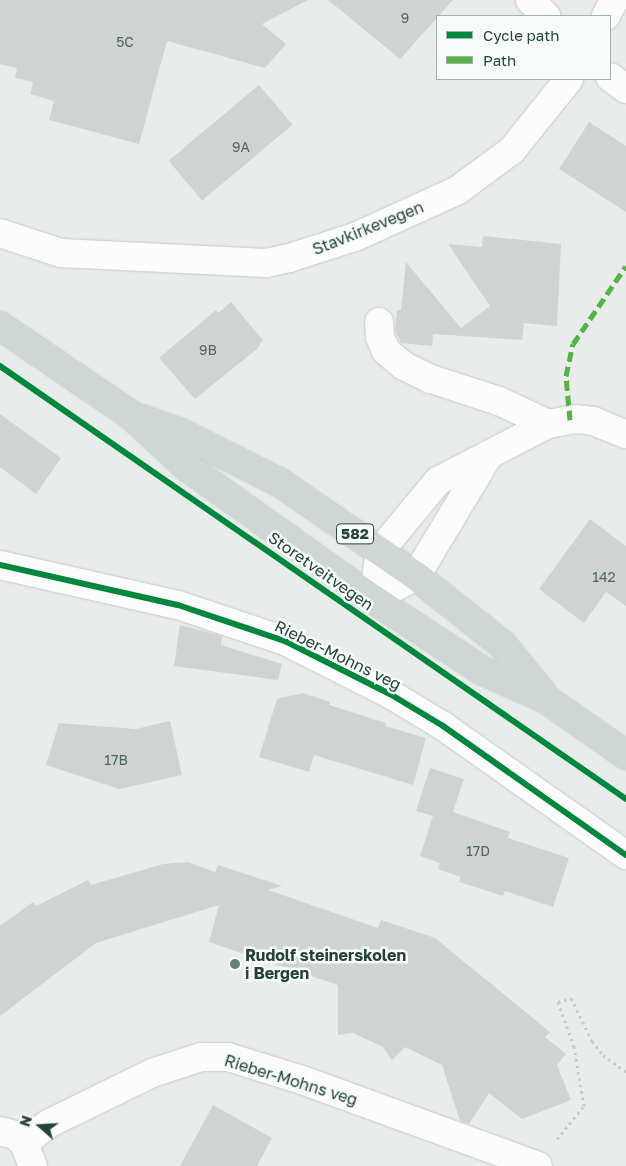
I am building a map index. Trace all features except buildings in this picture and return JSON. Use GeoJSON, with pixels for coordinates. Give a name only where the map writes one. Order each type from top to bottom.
{"type":"FeatureCollection","features":[{"type":"Feature","properties":{"kind":"main road","name":"Storetveitvegen"},"geometry":{"type":"LineString","coordinates":[[0,326],[131,415],[187,466],[372,599],[481,670],[546,699],[626,755]]}},
{"type":"Feature","properties":{"kind":"main road","name":"Storetveitvegen"},"geometry":{"type":"LineString","coordinates":[[131,415],[181,433],[279,482],[380,551],[416,576],[503,645],[546,699]]}},
{"type":"Feature","properties":{"kind":"street"},"geometry":{"type":"LineString","coordinates":[[530,0],[545,15]]}},
{"type":"Feature","properties":{"kind":"street"},"geometry":{"type":"LineString","coordinates":[[606,15],[614,0]]}},
{"type":"Feature","properties":{"kind":"street"},"geometry":{"type":"LineString","coordinates":[[611,78],[626,89]]}},
{"type":"Feature","properties":{"kind":"street","name":"Stavkirkevegen"},"geometry":{"type":"LineString","coordinates":[[0,233],[61,253],[266,262],[288,258],[355,237],[458,190],[512,150],[569,80]]}},
{"type":"Feature","properties":{"kind":"street"},"geometry":{"type":"LineString","coordinates":[[379,322],[380,337],[386,351],[404,366],[431,379],[499,401],[548,424]]}},
{"type":"Feature","properties":{"kind":"street"},"geometry":{"type":"LineString","coordinates":[[372,599],[380,551],[438,481],[487,458],[548,424],[575,419],[593,421],[626,434]]}},
{"type":"Feature","properties":{"kind":"street"},"geometry":{"type":"LineString","coordinates":[[416,576],[487,458]]}},
{"type":"Feature","properties":{"kind":"street","name":"Rieber-Mohns veg"},"geometry":{"type":"LineString","coordinates":[[0,565],[178,605],[284,641],[390,694],[443,726],[626,855]]}},
{"type":"Feature","properties":{"kind":"street","name":"Storetveitvegen"},"geometry":{"type":"LineString","coordinates":[[372,599],[416,576]]}},
{"type":"Feature","properties":{"kind":"street","name":"Rieber-Mohns veg"},"geometry":{"type":"LineString","coordinates":[[0,1131],[16,1135],[28,1155],[50,1123],[152,1073],[201,1057],[228,1057],[302,1080],[536,1165]]}},
{"type":"Feature","properties":{"kind":"path"},"geometry":{"type":"LineString","coordinates":[[536,1165],[584,1106],[574,1047],[558,1002],[571,998],[592,1041],[603,1055],[626,1072]]}},
{"type":"Feature","properties":{"kind":"marked path"},"geometry":{"type":"LineString","coordinates":[[570,420],[566,376],[573,344],[626,266]]}},
{"type":"Feature","properties":{"kind":"cycle path"},"geometry":{"type":"LineString","coordinates":[[0,366],[626,799]]}},
{"type":"Feature","properties":{"kind":"cycle path"},"geometry":{"type":"LineString","coordinates":[[0,565],[178,605],[285,641],[390,694],[443,726],[626,855]]}},
{"type":"Feature","properties":{"kind":"place","name":"Rudolf steinerskolen i Bergen"},"geometry":{"type":"Point","coordinates":[235,964]}}]}
